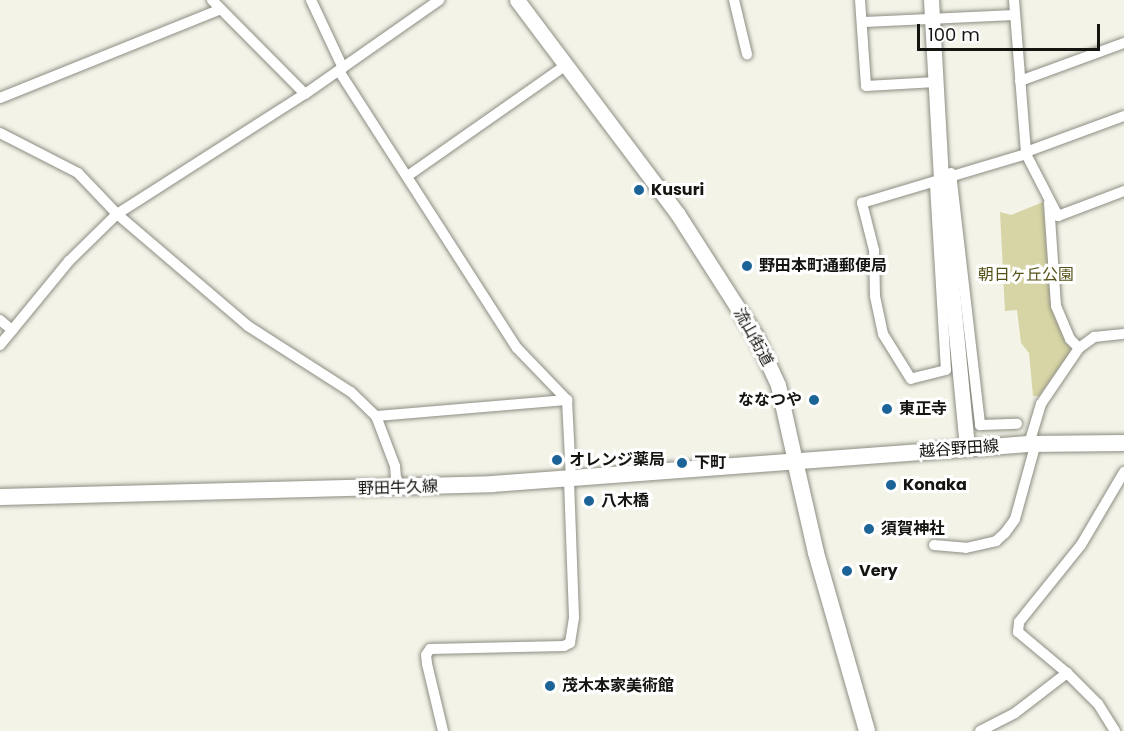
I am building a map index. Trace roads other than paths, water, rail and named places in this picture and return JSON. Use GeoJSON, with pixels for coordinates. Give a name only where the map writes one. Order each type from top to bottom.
{"type":"FeatureCollection","features":[{"type":"Feature","properties":{"kind":"main road","name":"越谷野田線"},"geometry":{"type":"LineString","coordinates":[[795,461],[1033,444],[1124,443]]}},
{"type":"Feature","properties":{"kind":"main road","name":"野田牛久線"},"geometry":{"type":"LineString","coordinates":[[0,497],[397,488],[570,479],[795,461]]}},
{"type":"Feature","properties":{"kind":"main road","name":"流山街道"},"geometry":{"type":"LineString","coordinates":[[795,461],[816,553],[867,731]]}},
{"type":"Feature","properties":{"kind":"street"},"geometry":{"type":"LineString","coordinates":[[212,0],[305,94]]}},
{"type":"Feature","properties":{"kind":"street"},"geometry":{"type":"LineString","coordinates":[[311,0],[341,69],[410,175],[517,348],[567,400],[574,617],[570,643],[564,646],[430,650],[426,655],[427,664],[443,731]]}},
{"type":"Feature","properties":{"kind":"street"},"geometry":{"type":"LineString","coordinates":[[0,345],[69,261],[117,214],[305,94],[439,0]]}},
{"type":"Feature","properties":{"kind":"street","name":"流山街道"},"geometry":{"type":"LineString","coordinates":[[517,0],[678,213],[755,335],[778,385],[795,461]]}},
{"type":"Feature","properties":{"kind":"street"},"geometry":{"type":"LineString","coordinates":[[734,0],[747,54]]}},
{"type":"Feature","properties":{"kind":"street"},"geometry":{"type":"LineString","coordinates":[[854,0],[863,18]]}},
{"type":"Feature","properties":{"kind":"street"},"geometry":{"type":"LineString","coordinates":[[861,0],[866,86],[936,82]]}},
{"type":"Feature","properties":{"kind":"street"},"geometry":{"type":"LineString","coordinates":[[932,0],[942,176],[967,449]]}},
{"type":"Feature","properties":{"kind":"street"},"geometry":{"type":"LineString","coordinates":[[1014,0],[1026,153],[1058,216],[1124,191]]}},
{"type":"Feature","properties":{"kind":"street"},"geometry":{"type":"LineString","coordinates":[[0,98],[221,9]]}},
{"type":"Feature","properties":{"kind":"street"},"geometry":{"type":"LineString","coordinates":[[863,18],[1015,15]]}},
{"type":"Feature","properties":{"kind":"street"},"geometry":{"type":"LineString","coordinates":[[1020,81],[1124,43]]}},
{"type":"Feature","properties":{"kind":"street"},"geometry":{"type":"LineString","coordinates":[[410,175],[566,65]]}},
{"type":"Feature","properties":{"kind":"street"},"geometry":{"type":"LineString","coordinates":[[942,176],[946,370],[911,379],[883,334],[875,296],[874,250],[862,203],[942,176],[1026,153],[1124,116]]}},
{"type":"Feature","properties":{"kind":"street"},"geometry":{"type":"LineString","coordinates":[[0,132],[66,164],[117,214],[248,326],[351,392],[376,416],[395,466],[397,488]]}},
{"type":"Feature","properties":{"kind":"street"},"geometry":{"type":"LineString","coordinates":[[942,176],[980,425],[1017,424]]}},
{"type":"Feature","properties":{"kind":"street"},"geometry":{"type":"LineString","coordinates":[[1049,199],[1056,306],[1070,339],[1079,348]]}},
{"type":"Feature","properties":{"kind":"street"},"geometry":{"type":"LineString","coordinates":[[0,320],[12,330]]}},
{"type":"Feature","properties":{"kind":"street"},"geometry":{"type":"LineString","coordinates":[[934,545],[966,548],[996,541],[1005,533],[1015,519],[1041,404],[1079,348],[1094,337],[1124,334]]}},
{"type":"Feature","properties":{"kind":"street"},"geometry":{"type":"LineString","coordinates":[[376,416],[567,400]]}},
{"type":"Feature","properties":{"kind":"street"},"geometry":{"type":"LineString","coordinates":[[1115,731],[1098,704],[1067,673],[1018,632],[1019,622],[1081,545],[1124,472]]}},
{"type":"Feature","properties":{"kind":"street"},"geometry":{"type":"LineString","coordinates":[[980,731],[1015,713],[1067,673]]}},
{"type":"Feature","properties":{"kind":"place","name":"Kusuri"},"geometry":{"type":"Point","coordinates":[639,190]}},
{"type":"Feature","properties":{"kind":"place","name":"野田本町通郵便局"},"geometry":{"type":"Point","coordinates":[747,266]}},
{"type":"Feature","properties":{"kind":"place","name":"ななつや"},"geometry":{"type":"Point","coordinates":[814,400]}},
{"type":"Feature","properties":{"kind":"place","name":"東正寺"},"geometry":{"type":"Point","coordinates":[887,409]}},
{"type":"Feature","properties":{"kind":"place","name":"オレンジ薬局"},"geometry":{"type":"Point","coordinates":[557,460]}},
{"type":"Feature","properties":{"kind":"place","name":"下町"},"geometry":{"type":"Point","coordinates":[682,463]}},
{"type":"Feature","properties":{"kind":"place","name":"Konaka"},"geometry":{"type":"Point","coordinates":[891,485]}},
{"type":"Feature","properties":{"kind":"place","name":"八木橋"},"geometry":{"type":"Point","coordinates":[589,501]}},
{"type":"Feature","properties":{"kind":"place","name":"須賀神社"},"geometry":{"type":"Point","coordinates":[869,529]}},
{"type":"Feature","properties":{"kind":"place","name":"Very"},"geometry":{"type":"Point","coordinates":[847,571]}},
{"type":"Feature","properties":{"kind":"place","name":"茂木本家美術館"},"geometry":{"type":"Point","coordinates":[550,686]}},
{"type":"Feature","properties":{"kind":"park label","name":"朝日ヶ丘公園"},"geometry":{"type":"Point","coordinates":[1026,275]}}]}
